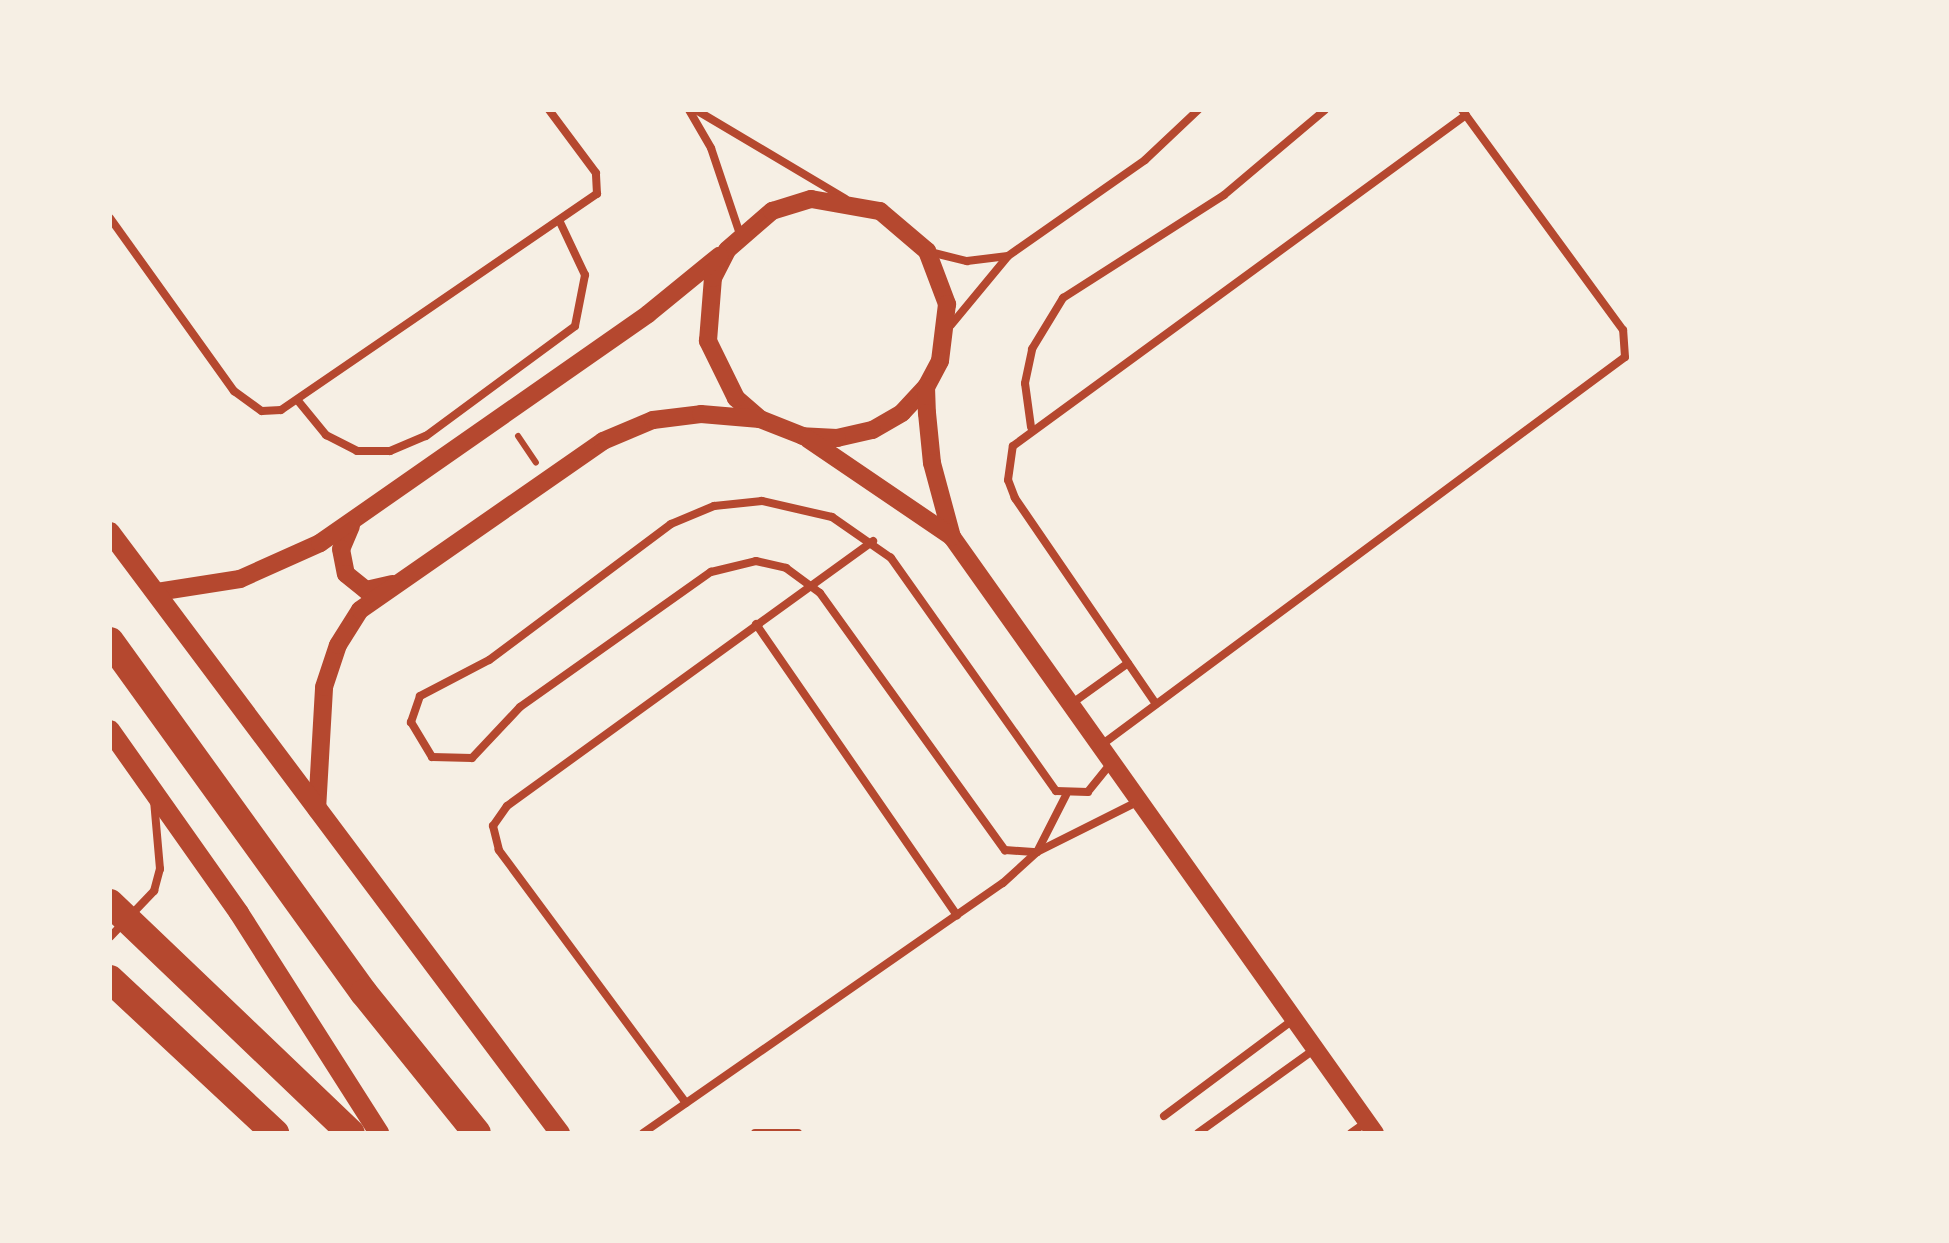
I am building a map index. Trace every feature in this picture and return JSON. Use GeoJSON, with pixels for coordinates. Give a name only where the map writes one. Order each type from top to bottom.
{"type":"FeatureCollection","features":[{"type":"Feature","properties":{"kind":"highway"},"geometry":{"type":"LineString","coordinates":[[110,641],[364,993],[478,1133]]}},
{"type":"Feature","properties":{"kind":"highway"},"geometry":{"type":"LineString","coordinates":[[110,903],[351,1133]]}},
{"type":"Feature","properties":{"kind":"highway"},"geometry":{"type":"LineString","coordinates":[[110,979],[276,1133]]}},
{"type":"Feature","properties":{"kind":"main road"},"geometry":{"type":"LineString","coordinates":[[110,532],[560,1133]]}},
{"type":"Feature","properties":{"kind":"main road"},"geometry":{"type":"LineString","coordinates":[[110,730],[152,787],[379,1133]]}},
{"type":"Feature","properties":{"kind":"street"},"geometry":{"type":"LineString","coordinates":[[760,419],[736,398],[708,342],[712,278],[728,250],[740,234],[772,211],[811,199],[850,201],[880,211],[927,251],[947,304],[947,332],[926,387],[902,413],[872,430],[803,436]]}},
{"type":"Feature","properties":{"kind":"street"},"geometry":{"type":"LineString","coordinates":[[156,592],[240,579],[294,558],[355,522],[648,314],[728,250]]}},
{"type":"Feature","properties":{"kind":"street"},"geometry":{"type":"LineString","coordinates":[[926,387],[932,464],[952,537],[1371,1127]]}},
{"type":"Feature","properties":{"kind":"street"},"geometry":{"type":"LineString","coordinates":[[317,810],[318,739],[328,665],[360,610],[546,476],[654,420],[701,414],[760,419],[803,436],[952,537]]}},
{"type":"Feature","properties":{"kind":"street"},"geometry":{"type":"LineString","coordinates":[[355,522],[341,549],[346,574],[366,590],[400,582]]}},
{"type":"Feature","properties":{"kind":"lane"},"geometry":{"type":"LineString","coordinates":[[110,218],[234,392],[262,410],[300,402],[589,202],[599,184],[549,110]]}},
{"type":"Feature","properties":{"kind":"lane"},"geometry":{"type":"LineString","coordinates":[[692,110],[850,201]]}},
{"type":"Feature","properties":{"kind":"lane"},"geometry":{"type":"LineString","coordinates":[[692,110],[711,148],[740,234]]}},
{"type":"Feature","properties":{"kind":"lane"},"geometry":{"type":"LineString","coordinates":[[947,332],[1008,256],[1144,160],[1198,110]]}},
{"type":"Feature","properties":{"kind":"lane"},"geometry":{"type":"LineString","coordinates":[[1030,427],[1025,383],[1032,349],[1063,298],[1224,195],[1326,110]]}},
{"type":"Feature","properties":{"kind":"lane"},"geometry":{"type":"LineString","coordinates":[[1100,746],[1625,357],[1623,330],[1464,113],[1030,427],[1008,463],[1015,498],[1156,704]]}},
{"type":"Feature","properties":{"kind":"lane"},"geometry":{"type":"LineString","coordinates":[[300,402],[326,435],[374,452],[408,446],[486,393],[564,338],[582,312],[586,275],[560,222]]}},
{"type":"Feature","properties":{"kind":"lane"},"geometry":{"type":"LineString","coordinates":[[927,251],[966,261],[1008,256]]}},
{"type":"Feature","properties":{"kind":"lane"},"geometry":{"type":"LineString","coordinates":[[486,393],[502,414]]}},
{"type":"Feature","properties":{"kind":"lane"},"geometry":{"type":"LineString","coordinates":[[1036,852],[1015,854],[990,836],[812,585],[771,563],[726,565],[520,706],[472,758],[444,762],[414,736],[420,696],[489,660],[692,513],[738,502],[786,504],[832,517],[873,541],[907,576],[1048,783],[1066,795]]}},
{"type":"Feature","properties":{"kind":"lane"},"geometry":{"type":"LineString","coordinates":[[686,1103],[499,850],[493,826],[507,806],[873,541]]}},
{"type":"Feature","properties":{"kind":"lane"},"geometry":{"type":"LineString","coordinates":[[756,624],[957,915]]}},
{"type":"Feature","properties":{"kind":"lane"},"geometry":{"type":"LineString","coordinates":[[1071,704],[1128,663]]}},
{"type":"Feature","properties":{"kind":"lane"},"geometry":{"type":"LineString","coordinates":[[1036,852],[1066,795],[1097,786],[1112,762]]}},
{"type":"Feature","properties":{"kind":"lane"},"geometry":{"type":"LineString","coordinates":[[110,936],[154,890],[160,869],[152,787]]}},
{"type":"Feature","properties":{"kind":"lane"},"geometry":{"type":"LineString","coordinates":[[644,1133],[957,915],[1036,852],[1140,801]]}},
{"type":"Feature","properties":{"kind":"lane"},"geometry":{"type":"LineString","coordinates":[[1164,1116],[1294,1019]]}},
{"type":"Feature","properties":{"kind":"lane"},"geometry":{"type":"LineString","coordinates":[[1198,1133],[1315,1049]]}},
{"type":"Feature","properties":{"kind":"lane"},"geometry":{"type":"LineString","coordinates":[[1351,1133],[1371,1127]]}},
{"type":"Feature","properties":{"kind":"lane"},"geometry":{"type":"LineString","coordinates":[[755,1133],[798,1133]]}},
{"type":"Feature","properties":{"kind":"path"},"geometry":{"type":"LineString","coordinates":[[502,414],[546,476]]}}]}
